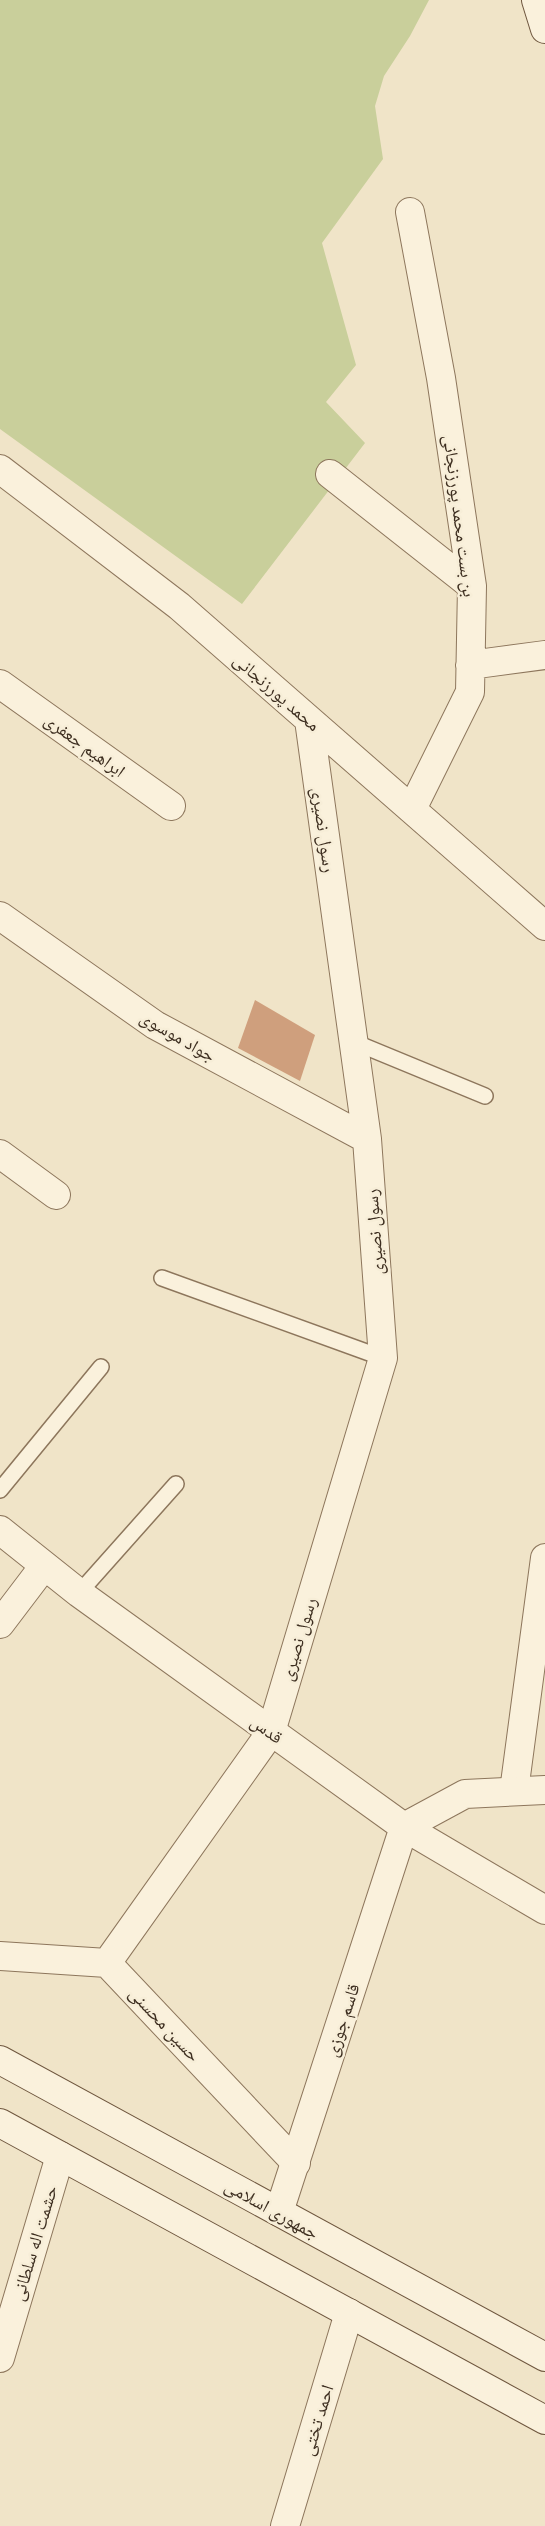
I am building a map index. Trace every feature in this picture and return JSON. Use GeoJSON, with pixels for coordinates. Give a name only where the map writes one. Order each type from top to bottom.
{"type":"FeatureCollection","features":[{"type":"Feature","properties":{"kind":"street"},"geometry":{"type":"LineString","coordinates":[[536,0],[545,30]]}},
{"type":"Feature","properties":{"kind":"street","name":"بن بست محمد پورزنجانی"},"geometry":{"type":"LineString","coordinates":[[410,212],[441,378],[472,586],[470,692],[412,809]]}},
{"type":"Feature","properties":{"kind":"street","name":"محمد پورزنجانی"},"geometry":{"type":"LineString","coordinates":[[0,469],[179,606],[545,926]]}},
{"type":"Feature","properties":{"kind":"street"},"geometry":{"type":"LineString","coordinates":[[330,474],[472,586]]}},
{"type":"Feature","properties":{"kind":"street"},"geometry":{"type":"LineString","coordinates":[[470,665],[545,654]]}},
{"type":"Feature","properties":{"kind":"street","name":"ابراهیم جعفری"},"geometry":{"type":"LineString","coordinates":[[0,684],[171,806]]}},
{"type":"Feature","properties":{"kind":"street","name":"رسول نصیری"},"geometry":{"type":"LineString","coordinates":[[107,1963],[270,1732],[383,1358],[367,1139],[309,720]]}},
{"type":"Feature","properties":{"kind":"street","name":"جواد موسوی"},"geometry":{"type":"LineString","coordinates":[[0,916],[155,1025],[367,1139]]}},
{"type":"Feature","properties":{"kind":"street"},"geometry":{"type":"LineString","coordinates":[[0,1154],[56,1195]]}},
{"type":"Feature","properties":{"kind":"street","name":"قدس"},"geometry":{"type":"LineString","coordinates":[[0,1530],[79,1593],[404,1827],[545,1910]]}},
{"type":"Feature","properties":{"kind":"street"},"geometry":{"type":"LineString","coordinates":[[514,1791],[545,1558]]}},
{"type":"Feature","properties":{"kind":"street"},"geometry":{"type":"LineString","coordinates":[[0,1624],[44,1566]]}},
{"type":"Feature","properties":{"kind":"street"},"geometry":{"type":"LineString","coordinates":[[404,1827],[465,1794],[545,1790]]}},
{"type":"Feature","properties":{"kind":"street","name":"قاسم جوزی"},"geometry":{"type":"LineString","coordinates":[[280,2212],[404,1827]]}},
{"type":"Feature","properties":{"kind":"street"},"geometry":{"type":"LineString","coordinates":[[0,1956],[107,1963]]}},
{"type":"Feature","properties":{"kind":"street","name":"حسین محسنی"},"geometry":{"type":"LineString","coordinates":[[107,1963],[296,2163]]}},
{"type":"Feature","properties":{"kind":"street","name":"جمهوری اسلامی"},"geometry":{"type":"LineString","coordinates":[[0,2060],[545,2357]]}},
{"type":"Feature","properties":{"kind":"street"},"geometry":{"type":"LineString","coordinates":[[0,2123],[545,2420]]}},
{"type":"Feature","properties":{"kind":"street","name":"حشمت اله سلطانی"},"geometry":{"type":"LineString","coordinates":[[0,2358],[60,2156]]}},
{"type":"Feature","properties":{"kind":"street","name":"احمد تختی"},"geometry":{"type":"LineString","coordinates":[[285,2526],[349,2313]]}},
{"type":"Feature","properties":{"kind":"lane"},"geometry":{"type":"LineString","coordinates":[[354,1042],[485,1096]]}},
{"type":"Feature","properties":{"kind":"lane"},"geometry":{"type":"LineString","coordinates":[[162,1278],[383,1358]]}},
{"type":"Feature","properties":{"kind":"lane"},"geometry":{"type":"LineString","coordinates":[[0,1490],[101,1367]]}},
{"type":"Feature","properties":{"kind":"lane"},"geometry":{"type":"LineString","coordinates":[[79,1593],[176,1484]]}},
{"type":"Feature","properties":{"kind":"green space"},"geometry":{"type":"Polygon","coordinates":[[[0,0],[429,0],[410,36],[384,76],[375,106],[383,159],[322,243],[356,365],[326,402],[365,443],[242,604],[0,429],[0,0]]]}},
{"type":"Feature","properties":{"kind":"building"},"geometry":{"type":"Polygon","coordinates":[[[255,1000],[315,1035],[300,1081],[238,1048],[255,1000]]]}}]}
